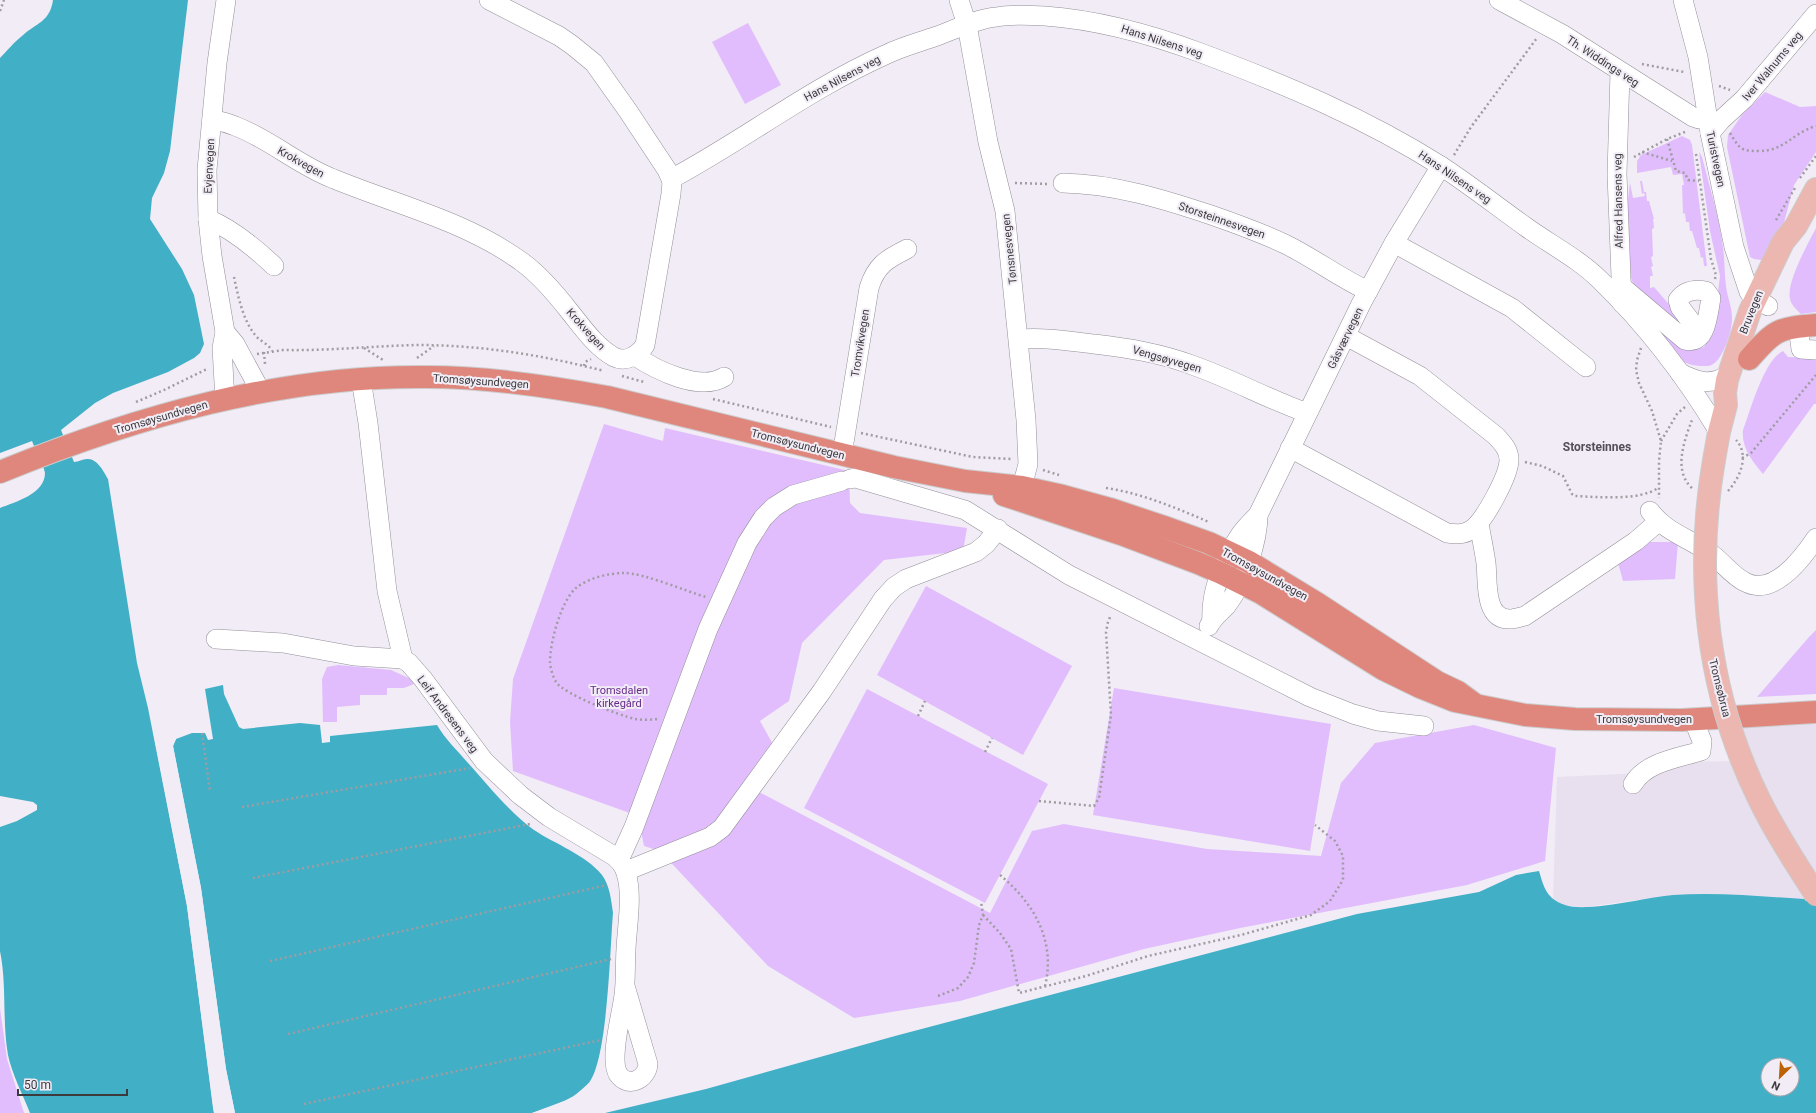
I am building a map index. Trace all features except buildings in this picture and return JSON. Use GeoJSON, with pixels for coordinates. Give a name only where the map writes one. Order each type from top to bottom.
{"type":"FeatureCollection","features":[{"type":"Feature","properties":{"kind":"highway"},"geometry":{"type":"LineString","coordinates":[[1749,359],[1768,338],[1776,332],[1807,325]]}},
{"type":"Feature","properties":{"kind":"highway","name":"Tromsøysundvegen"},"geometry":{"type":"LineString","coordinates":[[0,472],[66,447],[151,418],[260,392],[361,379],[427,377],[474,378],[561,388],[621,400],[894,467],[1022,494],[1110,509],[1164,527],[1240,557],[1318,604],[1437,682],[1458,692],[1473,704]]}},
{"type":"Feature","properties":{"kind":"highway","name":"Tromsøysundvegen"},"geometry":{"type":"LineString","coordinates":[[1022,494],[1198,563],[1230,578],[1261,593],[1383,670],[1438,695],[1455,701],[1526,715],[1575,719],[1693,719],[1816,712]]}},
{"type":"Feature","properties":{"kind":"main road","name":"Bruvegen"},"geometry":{"type":"LineString","coordinates":[[1714,460],[1726,405],[1725,393],[1728,375],[1762,302],[1783,242],[1796,226],[1816,189]]}},
{"type":"Feature","properties":{"kind":"main road","name":"Bruvegen"},"geometry":{"type":"LineString","coordinates":[[1726,405],[1737,392],[1749,359],[1762,302]]}},
{"type":"Feature","properties":{"kind":"main road","name":"Tromsøbrua"},"geometry":{"type":"LineString","coordinates":[[1714,460],[1706,511],[1705,583],[1706,615],[1720,693],[1738,749],[1759,800],[1816,895]]}},
{"type":"Feature","properties":{"kind":"street","name":"Evjenvegen"},"geometry":{"type":"LineString","coordinates":[[225,400],[222,348],[225,332],[212,256],[208,220],[207,170],[217,64],[226,0]]}},
{"type":"Feature","properties":{"kind":"street"},"geometry":{"type":"LineString","coordinates":[[489,0],[559,36],[594,63],[672,179],[671,194],[645,345],[635,356],[652,366],[689,380],[709,382],[718,381],[724,377]]}},
{"type":"Feature","properties":{"kind":"street","name":"Tønsnesvegen"},"geometry":{"type":"LineString","coordinates":[[959,0],[967,25],[988,142],[1005,211],[1019,338],[1028,464],[1022,494]]}},
{"type":"Feature","properties":{"kind":"street","name":"Th. Widdings veg"},"geometry":{"type":"LineString","coordinates":[[1499,0],[1600,53],[1620,72],[1693,117],[1713,124]]}},
{"type":"Feature","properties":{"kind":"street","name":"Turistvegen"},"geometry":{"type":"LineString","coordinates":[[1683,0],[1713,124],[1734,247],[1745,284],[1749,292],[1762,302]]}},
{"type":"Feature","properties":{"kind":"street","name":"Iver Walnums veg"},"geometry":{"type":"LineString","coordinates":[[1713,124],[1744,99],[1816,14]]}},
{"type":"Feature","properties":{"kind":"street","name":"Hans Nilsens veg"},"geometry":{"type":"LineString","coordinates":[[672,179],[703,162],[790,106],[857,68],[890,52],[967,25],[999,16],[1036,16],[1103,23],[1144,34],[1227,63],[1311,96],[1384,133],[1444,168],[1553,246],[1577,260],[1601,281],[1621,295]]}},
{"type":"Feature","properties":{"kind":"street","name":"Alfred Hansens veg"},"geometry":{"type":"LineString","coordinates":[[1620,72],[1617,168],[1621,295]]}},
{"type":"Feature","properties":{"kind":"street","name":"Krokvegen"},"geometry":{"type":"LineString","coordinates":[[212,120],[239,127],[333,179],[446,221],[485,239],[511,254],[536,274],[564,304],[586,332],[606,351],[622,359],[635,356]]}},
{"type":"Feature","properties":{"kind":"street","name":"Gåsværvegen"},"geometry":{"type":"LineString","coordinates":[[1202,642],[1212,620],[1211,608],[1230,578],[1240,557],[1258,530],[1258,515],[1368,291],[1394,243],[1444,168]]}},
{"type":"Feature","properties":{"kind":"street","name":"Storsteinnesvegen"},"geometry":{"type":"LineString","coordinates":[[1063,184],[1088,184],[1139,194],[1236,224],[1288,246],[1344,280],[1368,291]]}},
{"type":"Feature","properties":{"kind":"street"},"geometry":{"type":"LineString","coordinates":[[208,220],[225,227],[274,266]]}},
{"type":"Feature","properties":{"kind":"street"},"geometry":{"type":"LineString","coordinates":[[1394,243],[1512,308],[1586,367]]}},
{"type":"Feature","properties":{"kind":"street","name":"Tromvikvegen"},"geometry":{"type":"LineString","coordinates":[[842,455],[869,288],[873,275],[882,263],[907,249]]}},
{"type":"Feature","properties":{"kind":"street"},"geometry":{"type":"LineString","coordinates":[[1621,295],[1685,340],[1691,342],[1697,340],[1701,335],[1706,324],[1711,298],[1706,290],[1697,289],[1682,294],[1678,300],[1680,307],[1701,335]]}},
{"type":"Feature","properties":{"kind":"street"},"geometry":{"type":"LineString","coordinates":[[1621,295],[1645,330],[1680,373],[1719,432]]}},
{"type":"Feature","properties":{"kind":"street"},"geometry":{"type":"LineString","coordinates":[[1807,325],[1801,349],[1816,350]]}},
{"type":"Feature","properties":{"kind":"street","name":"Evjenvegen"},"geometry":{"type":"LineString","coordinates":[[225,332],[235,344],[260,392]]}},
{"type":"Feature","properties":{"kind":"street"},"geometry":{"type":"LineString","coordinates":[[1290,448],[1447,533],[1457,535],[1470,531],[1479,523],[1506,473],[1509,460],[1506,447],[1496,436],[1420,376],[1346,336]]}},
{"type":"Feature","properties":{"kind":"street","name":"Vengsøyvegen"},"geometry":{"type":"LineString","coordinates":[[1019,338],[1061,339],[1133,349],[1157,354],[1206,370],[1307,414]]}},
{"type":"Feature","properties":{"kind":"street"},"geometry":{"type":"LineString","coordinates":[[1680,373],[1698,380],[1710,382],[1719,381],[1728,375]]}},
{"type":"Feature","properties":{"kind":"street"},"geometry":{"type":"LineString","coordinates":[[216,639],[282,643],[354,656],[403,659],[386,591],[368,423],[361,379]]}},
{"type":"Feature","properties":{"kind":"street"},"geometry":{"type":"LineString","coordinates":[[625,986],[629,903],[622,865],[634,827],[719,602],[747,543],[763,518],[774,507],[793,495],[849,479],[965,510],[998,529],[1069,575],[1310,697],[1330,706],[1378,721],[1424,726]]}},
{"type":"Feature","properties":{"kind":"street"},"geometry":{"type":"LineString","coordinates":[[1479,523],[1486,563],[1487,594],[1492,608],[1499,616],[1508,619],[1525,616],[1636,541],[1654,517],[1670,530],[1710,552],[1744,582],[1756,586],[1764,586],[1778,580],[1802,556],[1816,538]]}},
{"type":"Feature","properties":{"kind":"street"},"geometry":{"type":"LineString","coordinates":[[622,865],[710,837],[722,828],[818,697],[882,599],[894,586],[906,579],[976,552],[986,544],[998,529]]}},
{"type":"Feature","properties":{"kind":"street","name":"Leif Andresens veg"},"geometry":{"type":"LineString","coordinates":[[403,659],[409,663],[423,679],[484,761],[520,796],[622,865]]}},
{"type":"Feature","properties":{"kind":"street"},"geometry":{"type":"LineString","coordinates":[[1633,784],[1637,778],[1653,767],[1701,751],[1702,740],[1693,719]]}},
{"type":"Feature","properties":{"kind":"path"},"geometry":{"type":"LineString","coordinates":[[0,11],[4,0]]}},
{"type":"Feature","properties":{"kind":"path"},"geometry":{"type":"LineString","coordinates":[[1444,168],[1471,127],[1546,25]]}},
{"type":"Feature","properties":{"kind":"path"},"geometry":{"type":"LineString","coordinates":[[1640,64],[1690,75]]}},
{"type":"Feature","properties":{"kind":"path"},"geometry":{"type":"LineString","coordinates":[[1712,82],[1724,88],[1735,90]]}},
{"type":"Feature","properties":{"kind":"path"},"geometry":{"type":"LineString","coordinates":[[1713,124],[1742,149],[1748,152],[1775,150],[1799,133],[1816,126]]}},
{"type":"Feature","properties":{"kind":"path"},"geometry":{"type":"LineString","coordinates":[[1617,168],[1642,152],[1667,139],[1680,133],[1690,132]]}},
{"type":"Feature","properties":{"kind":"path"},"geometry":{"type":"LineString","coordinates":[[1667,139],[1676,171],[1685,172],[1688,180],[1699,181]]}},
{"type":"Feature","properties":{"kind":"path"},"geometry":{"type":"LineString","coordinates":[[1696,148],[1699,181],[1711,259],[1716,275],[1714,281],[1706,290]]}},
{"type":"Feature","properties":{"kind":"path"},"geometry":{"type":"LineString","coordinates":[[1642,152],[1672,161]]}},
{"type":"Feature","properties":{"kind":"path"},"geometry":{"type":"LineString","coordinates":[[998,182],[1063,184]]}},
{"type":"Feature","properties":{"kind":"path"},"geometry":{"type":"LineString","coordinates":[[232,270],[237,290],[251,328],[256,337],[270,347],[272,351]]}},
{"type":"Feature","properties":{"kind":"path"},"geometry":{"type":"LineString","coordinates":[[1645,330],[1639,351],[1636,370],[1661,441]]}},
{"type":"Feature","properties":{"kind":"path"},"geometry":{"type":"LineString","coordinates":[[414,359],[425,354],[435,346]]}},
{"type":"Feature","properties":{"kind":"path"},"geometry":{"type":"LineString","coordinates":[[364,348],[376,357],[388,361]]}},
{"type":"Feature","properties":{"kind":"path"},"geometry":{"type":"LineString","coordinates":[[136,402],[209,368]]}},
{"type":"Feature","properties":{"kind":"path"},"geometry":{"type":"LineString","coordinates":[[1742,458],[1751,452],[1816,375]]}},
{"type":"Feature","properties":{"kind":"path"},"geometry":{"type":"LineString","coordinates":[[1654,517],[1660,511],[1658,461],[1661,441],[1677,414],[1688,405]]}},
{"type":"Feature","properties":{"kind":"path"},"geometry":{"type":"LineString","coordinates":[[1509,460],[1542,466],[1563,476],[1572,494],[1575,496],[1627,496],[1652,492],[1658,488]]}},
{"type":"Feature","properties":{"kind":"path"},"geometry":{"type":"LineString","coordinates":[[675,719],[636,719],[600,707],[566,691],[556,682],[550,663],[552,644],[558,622],[567,600],[575,588],[590,580],[613,574],[626,573],[646,578],[719,602]]}},
{"type":"Feature","properties":{"kind":"path"},"geometry":{"type":"LineString","coordinates":[[1039,801],[1094,806],[1099,798],[1111,715],[1106,632],[1108,622],[1119,601]]}},
{"type":"Feature","properties":{"kind":"path"},"geometry":{"type":"LineString","coordinates":[[918,716],[925,701]]}},
{"type":"Feature","properties":{"kind":"path"},"geometry":{"type":"LineString","coordinates":[[202,733],[210,791]]}},
{"type":"Feature","properties":{"kind":"path"},"geometry":{"type":"LineString","coordinates":[[986,752],[992,738]]}},
{"type":"Feature","properties":{"kind":"path"},"geometry":{"type":"LineString","coordinates":[[242,807],[471,768]]}},
{"type":"Feature","properties":{"kind":"path"},"geometry":{"type":"LineString","coordinates":[[254,878],[530,824]]}},
{"type":"Feature","properties":{"kind":"path"},"geometry":{"type":"LineString","coordinates":[[983,915],[1011,949],[1019,993],[1086,976],[1148,956],[1241,935],[1311,915],[1330,901],[1343,880],[1343,856],[1335,841],[1315,825]]}},
{"type":"Feature","properties":{"kind":"path"},"geometry":{"type":"LineString","coordinates":[[1000,875],[1018,891],[1030,906],[1042,929],[1048,950],[1049,971],[1045,986]]}},
{"type":"Feature","properties":{"kind":"path"},"geometry":{"type":"LineString","coordinates":[[270,962],[607,885]]}},
{"type":"Feature","properties":{"kind":"path"},"geometry":{"type":"LineString","coordinates":[[938,996],[958,988],[968,977],[974,963],[979,925],[983,915],[981,901]]}},
{"type":"Feature","properties":{"kind":"path"},"geometry":{"type":"LineString","coordinates":[[288,1034],[613,958]]}},
{"type":"Feature","properties":{"kind":"path"},"geometry":{"type":"LineString","coordinates":[[304,1104],[607,1039]]}},
{"type":"Feature","properties":{"kind":"shaded area"},"geometry":{"type":"Polygon","coordinates":[[[1816,716],[1816,900],[1725,895],[1674,895],[1585,907],[1565,906],[1553,899],[1557,777],[1642,773],[1671,762],[1747,761],[1727,717],[1816,716]]]}},
{"type":"Feature","properties":{"kind":"green space"},"geometry":{"type":"Polygon","coordinates":[[[748,23],[781,85],[745,104],[712,42],[748,23]]]}},
{"type":"Feature","properties":{"kind":"green space"},"geometry":{"type":"Polygon","coordinates":[[[1765,92],[1800,107],[1816,106],[1816,152],[1794,185],[1782,230],[1768,261],[1750,257],[1727,147],[1728,135],[1742,115],[1765,92]]]}},
{"type":"Feature","properties":{"kind":"green space"},"geometry":{"type":"Polygon","coordinates":[[[1682,136],[1690,140],[1692,145],[1707,266],[1704,266],[1703,257],[1701,258],[1699,248],[1697,248],[1692,231],[1690,231],[1689,222],[1686,222],[1685,213],[1683,214],[1682,185],[1684,185],[1682,174],[1673,175],[1671,167],[1637,173],[1637,161],[1641,155],[1682,136]]]}},
{"type":"Feature","properties":{"kind":"green space"},"geometry":{"type":"Polygon","coordinates":[[[1699,152],[1702,157],[1720,230],[1724,252],[1727,294],[1732,317],[1731,330],[1726,346],[1718,360],[1708,366],[1692,365],[1679,358],[1644,311],[1693,349],[1704,347],[1713,334],[1720,276],[1710,231],[1699,152]]]}},
{"type":"Feature","properties":{"kind":"green space"},"geometry":{"type":"Polygon","coordinates":[[[1640,181],[1642,181],[1644,192],[1646,192],[1647,201],[1649,201],[1654,219],[1654,228],[1652,229],[1653,256],[1651,257],[1653,276],[1650,276],[1650,288],[1654,287],[1686,324],[1689,331],[1636,290],[1631,278],[1627,207],[1630,183],[1633,198],[1645,196],[1644,193],[1642,194],[1640,181]]]}},
{"type":"Feature","properties":{"kind":"green space"},"geometry":{"type":"Polygon","coordinates":[[[1816,228],[1816,312],[1801,314],[1794,307],[1790,299],[1791,283],[1798,263],[1816,228]]]}},
{"type":"Feature","properties":{"kind":"green space"},"geometry":{"type":"Polygon","coordinates":[[[1783,351],[1788,357],[1816,358],[1816,404],[1814,404],[1763,474],[1748,454],[1744,442],[1743,430],[1764,374],[1776,356],[1783,351]]]}},
{"type":"Feature","properties":{"kind":"green space","name":"Tromsdalen kirkegård"},"geometry":{"type":"Polygon","coordinates":[[[604,424],[663,441],[665,428],[849,471],[850,503],[860,513],[967,528],[963,551],[884,560],[802,643],[789,701],[760,721],[775,748],[759,792],[990,913],[1032,831],[1064,824],[1207,849],[1321,856],[1341,783],[1375,743],[1474,725],[1556,748],[1545,861],[1467,885],[1240,928],[1144,949],[960,1001],[854,1018],[768,966],[660,851],[644,846],[638,816],[513,771],[510,722],[513,679],[604,424]]]}},
{"type":"Feature","properties":{"kind":"green space"},"geometry":{"type":"Polygon","coordinates":[[[1648,542],[1678,542],[1675,579],[1623,581],[1617,559],[1648,542]]]}},
{"type":"Feature","properties":{"kind":"green space"},"geometry":{"type":"Polygon","coordinates":[[[926,586],[1072,666],[1023,755],[877,675],[926,586]]]}},
{"type":"Feature","properties":{"kind":"green space"},"geometry":{"type":"Polygon","coordinates":[[[1816,630],[1816,694],[1757,697],[1809,637],[1816,630]]]}},
{"type":"Feature","properties":{"kind":"green space"},"geometry":{"type":"Polygon","coordinates":[[[338,665],[391,670],[411,679],[414,684],[404,688],[387,688],[387,695],[360,695],[360,705],[337,707],[337,722],[323,722],[322,679],[327,667],[338,665]]]}},
{"type":"Feature","properties":{"kind":"green space"},"geometry":{"type":"Polygon","coordinates":[[[1114,688],[1331,724],[1310,851],[1093,815],[1114,688]]]}},
{"type":"Feature","properties":{"kind":"green space"},"geometry":{"type":"Polygon","coordinates":[[[867,689],[1048,784],[985,903],[804,808],[867,689]]]}},
{"type":"Feature","properties":{"kind":"green space"},"geometry":{"type":"Polygon","coordinates":[[[0,1008],[7,1059],[24,1113],[0,1113],[0,1008]]]}},
{"type":"Feature","properties":{"kind":"water"},"geometry":{"type":"Polygon","coordinates":[[[53,0],[188,0],[170,151],[164,173],[152,198],[150,219],[182,269],[194,295],[204,344],[200,353],[194,358],[168,372],[113,393],[95,403],[61,430],[74,462],[84,459],[91,459],[100,466],[108,479],[137,663],[148,708],[187,906],[214,1113],[30,1113],[15,1077],[8,1055],[6,1042],[3,977],[0,951],[0,827],[17,821],[37,810],[37,805],[33,802],[0,796],[0,508],[21,500],[35,492],[44,480],[45,473],[32,441],[0,453],[0,58],[19,38],[46,18],[53,0]]]}},
{"type":"Feature","properties":{"kind":"water"},"geometry":{"type":"Polygon","coordinates":[[[223,685],[224,694],[239,727],[243,729],[300,723],[320,725],[322,743],[330,742],[330,736],[437,725],[451,744],[517,816],[534,830],[588,862],[602,875],[605,879],[611,898],[613,913],[607,1003],[600,1053],[595,1072],[588,1084],[582,1090],[562,1102],[532,1113],[235,1113],[226,1069],[201,888],[173,746],[176,739],[192,733],[205,733],[208,740],[213,739],[205,689],[223,685]]]}},
{"type":"Feature","properties":{"kind":"water"},"geometry":{"type":"Polygon","coordinates":[[[1539,871],[1547,892],[1554,900],[1565,905],[1575,907],[1602,906],[1662,896],[1691,894],[1745,895],[1816,900],[1816,1113],[605,1113],[706,1089],[895,1036],[1357,914],[1479,892],[1516,875],[1539,871]]]}},
{"type":"Feature","properties":{"kind":"pier"},"geometry":{"type":"Polygon","coordinates":[[[153,731],[155,732],[189,906],[216,1113],[214,1113],[213,1108],[187,906],[153,731]]]}},
{"type":"Feature","properties":{"kind":"pier"},"geometry":{"type":"Polygon","coordinates":[[[174,738],[176,739],[173,746],[201,888],[226,1069],[235,1113],[233,1113],[224,1069],[199,888],[171,746],[174,738]]]}},
{"type":"Feature","properties":{"kind":"pier"},"geometry":{"type":"Polygon","coordinates":[[[589,1083],[590,1085],[573,1100],[538,1113],[532,1113],[572,1098],[589,1083]]]}},
{"type":"Feature","properties":{"kind":"district","name":"Storsteinnes"},"geometry":{"type":"Point","coordinates":[1597,447]}}]}
